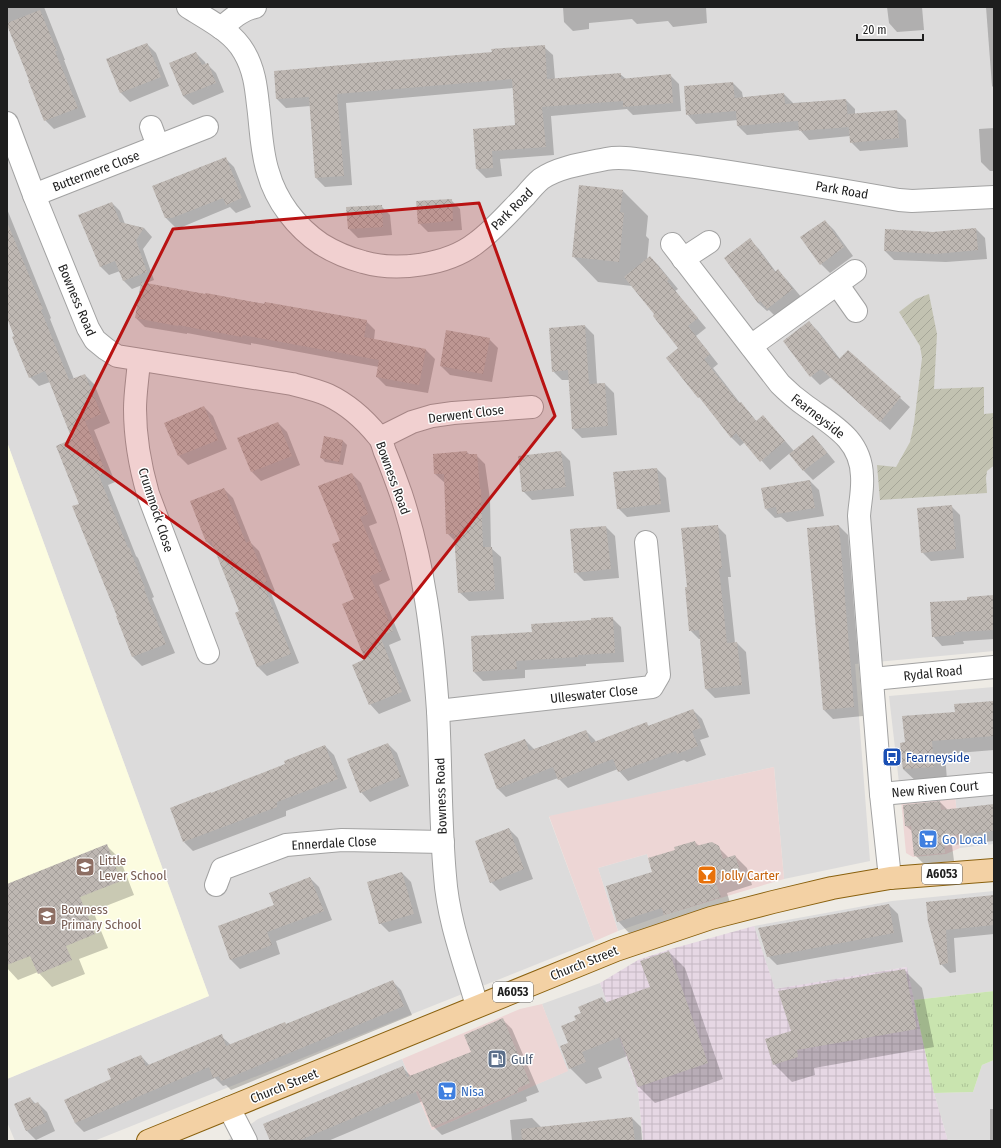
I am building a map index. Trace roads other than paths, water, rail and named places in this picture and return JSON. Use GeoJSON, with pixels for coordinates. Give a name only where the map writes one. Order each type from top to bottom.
{"type":"FeatureCollection","features":[{"type":"Feature","properties":{"kind":"main road","name":"Church Street"},"geometry":{"type":"LineString","coordinates":[[148,1141],[632,944],[711,918],[832,888],[890,878],[994,870]]}},
{"type":"Feature","properties":{"kind":"street","name":"Park Road"},"geometry":{"type":"LineString","coordinates":[[188,7],[221,28],[234,39],[244,52],[254,75],[267,171],[275,192],[286,210],[300,226],[320,243],[341,254],[364,263],[386,266],[404,266],[431,263],[458,254],[475,244],[489,232],[541,179],[556,171],[610,158],[627,158],[798,182],[912,202],[994,197]]}},
{"type":"Feature","properties":{"kind":"street"},"geometry":{"type":"LineString","coordinates":[[221,28],[238,14],[255,7]]}},
{"type":"Feature","properties":{"kind":"street","name":"Bowness Road"},"geometry":{"type":"LineString","coordinates":[[7,123],[34,195],[94,340],[106,350],[117,356],[311,388],[340,401],[367,424],[380,438],[405,505],[417,550],[423,581],[430,624],[438,711],[445,877],[450,913],[477,1006]]}},
{"type":"Feature","properties":{"kind":"street","name":"Buttermere Close"},"geometry":{"type":"LineString","coordinates":[[34,195],[155,137],[208,127]]}},
{"type":"Feature","properties":{"kind":"street","name":"Fearneyside"},"geometry":{"type":"LineString","coordinates":[[709,242],[677,251],[780,384],[795,398],[838,428],[851,442],[860,459],[862,489],[859,516],[881,794],[890,878]]}},
{"type":"Feature","properties":{"kind":"street"},"geometry":{"type":"LineString","coordinates":[[751,346],[855,271]]}},
{"type":"Feature","properties":{"kind":"street"},"geometry":{"type":"LineString","coordinates":[[837,284],[856,311]]}},
{"type":"Feature","properties":{"kind":"street","name":"Crummock Close"},"geometry":{"type":"LineString","coordinates":[[139,360],[135,408],[138,452],[142,472],[148,494],[208,653]]}},
{"type":"Feature","properties":{"kind":"street","name":"Derwent Close"},"geometry":{"type":"LineString","coordinates":[[380,438],[412,422],[432,416],[532,407]]}},
{"type":"Feature","properties":{"kind":"street","name":"Ulleswater Close"},"geometry":{"type":"LineString","coordinates":[[438,711],[652,688],[660,675],[646,542]]}},
{"type":"Feature","properties":{"kind":"street","name":"Rydal Road"},"geometry":{"type":"LineString","coordinates":[[873,679],[994,667]]}},
{"type":"Feature","properties":{"kind":"street","name":"New Riven Court"},"geometry":{"type":"LineString","coordinates":[[881,794],[990,784]]}},
{"type":"Feature","properties":{"kind":"street","name":"Ennerdale Close"},"geometry":{"type":"LineString","coordinates":[[216,885],[222,870],[286,845],[342,840],[443,842]]}},
{"type":"Feature","properties":{"kind":"street"},"geometry":{"type":"LineString","coordinates":[[229,1108],[246,1141]]}},
{"type":"Feature","properties":{"kind":"place","name":"Fearneyside"},"geometry":{"type":"Point","coordinates":[892,757]}},
{"type":"Feature","properties":{"kind":"place","name":"Go Local"},"geometry":{"type":"Point","coordinates":[928,839]}},
{"type":"Feature","properties":{"kind":"place","name":"Little Lever School"},"geometry":{"type":"Point","coordinates":[85,867]}},
{"type":"Feature","properties":{"kind":"place","name":"Jolly Carter"},"geometry":{"type":"Point","coordinates":[707,875]}},
{"type":"Feature","properties":{"kind":"place","name":"Bowness Primary School"},"geometry":{"type":"Point","coordinates":[47,916]}},
{"type":"Feature","properties":{"kind":"place","name":"Gulf"},"geometry":{"type":"Point","coordinates":[497,1059]}},
{"type":"Feature","properties":{"kind":"place","name":"Nisa"},"geometry":{"type":"Point","coordinates":[447,1091]}}]}
